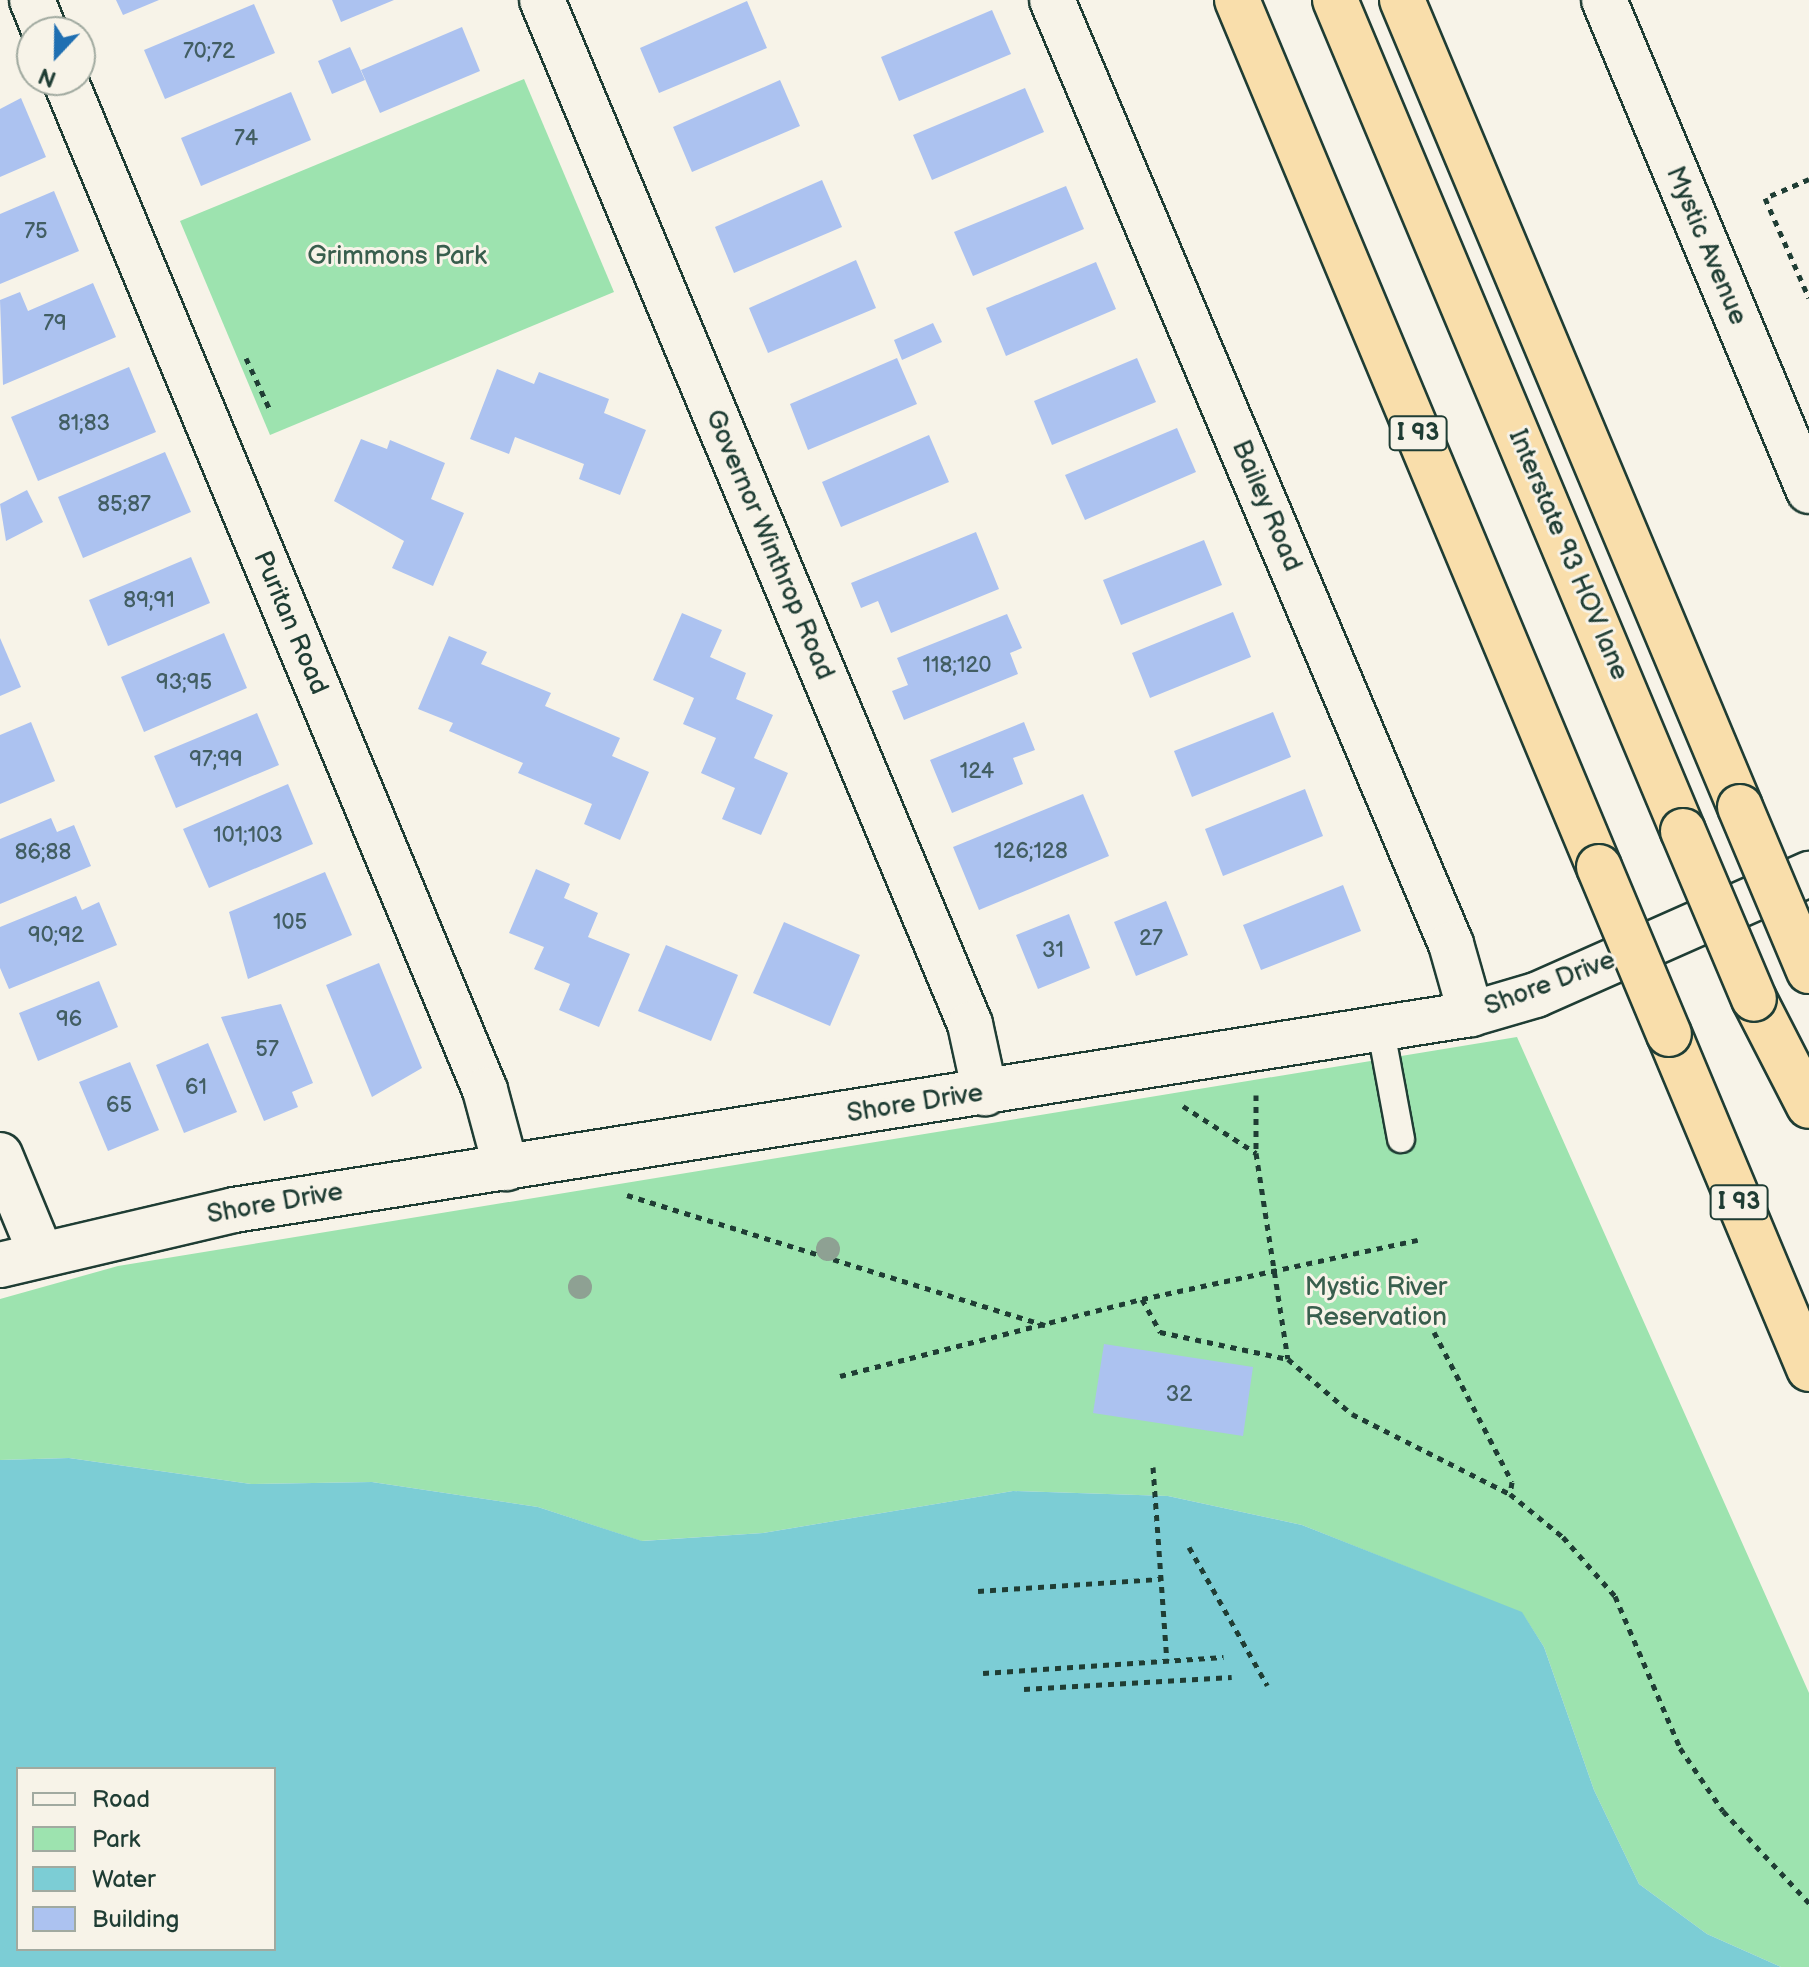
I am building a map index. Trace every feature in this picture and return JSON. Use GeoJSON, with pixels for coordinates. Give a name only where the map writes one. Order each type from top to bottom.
{"type":"FeatureCollection","features":[{"type":"Feature","properties":{"kind":"highway","name":"I 93"},"geometry":{"type":"LineString","coordinates":[[1237,0],[1809,1369]]}},
{"type":"Feature","properties":{"kind":"highway","name":"Interstate 93 HOV lane"},"geometry":{"type":"LineString","coordinates":[[1335,0],[1754,999],[1809,1106]]}},
{"type":"Feature","properties":{"kind":"highway"},"geometry":{"type":"LineString","coordinates":[[1402,0],[1809,971]]}},
{"type":"Feature","properties":{"kind":"street","name":"Governor Winthrop Road"},"geometry":{"type":"LineString","coordinates":[[542,0],[970,1024],[985,1093]]}},
{"type":"Feature","properties":{"kind":"street","name":"Bailey Road"},"geometry":{"type":"LineString","coordinates":[[1052,0],[1451,944],[1471,1014]]}},
{"type":"Feature","properties":{"kind":"street","name":"Mystic Avenue"},"geometry":{"type":"LineString","coordinates":[[1604,0],[1809,491]]}},
{"type":"Feature","properties":{"kind":"street","name":"Puritan Road"},"geometry":{"type":"LineString","coordinates":[[72,96],[485,1090],[506,1168]]}},
{"type":"Feature","properties":{"kind":"street","name":"Shore Drive"},"geometry":{"type":"LineString","coordinates":[[20,1259],[234,1210],[1381,1031],[1471,1014],[1536,995],[1809,874]]}},
{"type":"Feature","properties":{"kind":"street"},"geometry":{"type":"LineString","coordinates":[[0,1155],[20,1259]]}},
{"type":"Feature","properties":{"kind":"lane"},"geometry":{"type":"LineString","coordinates":[[1381,1031],[1401,1139]]}},
{"type":"Feature","properties":{"kind":"path"},"geometry":{"type":"LineString","coordinates":[[1809,179],[1765,198],[1809,298]]}},
{"type":"Feature","properties":{"kind":"path"},"geometry":{"type":"LineString","coordinates":[[246,358],[270,410]]}},
{"type":"Feature","properties":{"kind":"path"},"geometry":{"type":"LineString","coordinates":[[1255,1081],[1256,1153],[1277,1267],[1288,1359]]}},
{"type":"Feature","properties":{"kind":"path"},"geometry":{"type":"LineString","coordinates":[[1168,1097],[1256,1153]]}},
{"type":"Feature","properties":{"kind":"path"},"geometry":{"type":"LineString","coordinates":[[621,1191],[670,1213],[1052,1327]]}},
{"type":"Feature","properties":{"kind":"path"},"geometry":{"type":"LineString","coordinates":[[840,1376],[1052,1327],[1142,1299],[1277,1267],[1418,1240]]}},
{"type":"Feature","properties":{"kind":"path"},"geometry":{"type":"LineString","coordinates":[[1142,1299],[1160,1332],[1288,1359],[1352,1414],[1510,1494],[1563,1537],[1615,1596],[1680,1748],[1723,1811],[1809,1903]]}},
{"type":"Feature","properties":{"kind":"path"},"geometry":{"type":"LineString","coordinates":[[1434,1332],[1512,1482],[1510,1494]]}},
{"type":"Feature","properties":{"kind":"path"},"geometry":{"type":"LineString","coordinates":[[1153,1467],[1167,1660]]}},
{"type":"Feature","properties":{"kind":"path"},"geometry":{"type":"LineString","coordinates":[[1189,1547],[1267,1685]]}},
{"type":"Feature","properties":{"kind":"path"},"geometry":{"type":"LineString","coordinates":[[978,1591],[1161,1579]]}},
{"type":"Feature","properties":{"kind":"path"},"geometry":{"type":"LineString","coordinates":[[983,1673],[1223,1657]]}},
{"type":"Feature","properties":{"kind":"path"},"geometry":{"type":"LineString","coordinates":[[1024,1689],[1232,1677]]}},
{"type":"Feature","properties":{"kind":"green space","name":"Grimmons Park"},"geometry":{"type":"Polygon","coordinates":[[[524,79],[614,292],[270,435],[180,221],[524,79]]]}},
{"type":"Feature","properties":{"kind":"green space","name":"Mystic River Reservation"},"geometry":{"type":"Polygon","coordinates":[[[1517,1037],[1809,1693],[1809,1967],[1781,1967],[1707,1934],[1639,1884],[1594,1790],[1544,1647],[1522,1613],[1302,1525],[1168,1496],[1013,1491],[763,1533],[641,1541],[538,1507],[372,1482],[251,1484],[69,1458],[0,1460],[0,1299],[118,1266],[1517,1037]]]}},
{"type":"Feature","properties":{"kind":"water"},"geometry":{"type":"Polygon","coordinates":[[[69,1458],[251,1484],[372,1482],[538,1507],[642,1541],[763,1533],[1013,1491],[1168,1496],[1302,1525],[1522,1612],[1544,1647],[1594,1790],[1639,1884],[1707,1934],[1781,1967],[0,1967],[0,1460],[69,1458]]]}},
{"type":"Feature","properties":{"kind":"building"},"geometry":{"type":"Polygon","coordinates":[[[116,0],[159,0],[123,15],[116,0]]]}},
{"type":"Feature","properties":{"kind":"building"},"geometry":{"type":"Polygon","coordinates":[[[332,0],[394,0],[341,22],[332,0]]]}},
{"type":"Feature","properties":{"kind":"building"},"geometry":{"type":"Polygon","coordinates":[[[747,1],[767,48],[659,93],[640,48],[747,1]]]}},
{"type":"Feature","properties":{"kind":"building"},"geometry":{"type":"Polygon","coordinates":[[[254,4],[275,53],[165,99],[144,50],[254,4]]]}},
{"type":"Feature","properties":{"kind":"building"},"geometry":{"type":"Polygon","coordinates":[[[992,10],[1011,54],[899,101],[881,57],[992,10]]]}},
{"type":"Feature","properties":{"kind":"building"},"geometry":{"type":"Polygon","coordinates":[[[462,27],[480,71],[380,113],[361,70],[462,27]]]}},
{"type":"Feature","properties":{"kind":"building"},"geometry":{"type":"Polygon","coordinates":[[[350,47],[365,80],[332,94],[318,61],[350,47]]]}},
{"type":"Feature","properties":{"kind":"building"},"geometry":{"type":"Polygon","coordinates":[[[780,80],[800,126],[692,172],[673,127],[780,80]]]}},
{"type":"Feature","properties":{"kind":"building"},"geometry":{"type":"Polygon","coordinates":[[[1025,88],[1044,132],[932,180],[913,135],[1025,88]]]}},
{"type":"Feature","properties":{"kind":"building"},"geometry":{"type":"Polygon","coordinates":[[[291,92],[311,140],[201,186],[181,138],[291,92]]]}},
{"type":"Feature","properties":{"kind":"building"},"geometry":{"type":"Polygon","coordinates":[[[21,98],[46,157],[0,177],[0,109],[21,98]]]}},
{"type":"Feature","properties":{"kind":"building"},"geometry":{"type":"Polygon","coordinates":[[[822,180],[842,227],[734,273],[715,227],[822,180]]]}},
{"type":"Feature","properties":{"kind":"building"},"geometry":{"type":"Polygon","coordinates":[[[1066,186],[1084,229],[973,276],[954,232],[1066,186]]]}},
{"type":"Feature","properties":{"kind":"building"},"geometry":{"type":"Polygon","coordinates":[[[54,191],[79,251],[0,284],[0,214],[54,191]]]}},
{"type":"Feature","properties":{"kind":"building"},"geometry":{"type":"Polygon","coordinates":[[[856,260],[876,308],[768,353],[749,308],[856,260]]]}},
{"type":"Feature","properties":{"kind":"building"},"geometry":{"type":"Polygon","coordinates":[[[1096,262],[1116,309],[1006,356],[986,308],[1096,262]]]}},
{"type":"Feature","properties":{"kind":"building"},"geometry":{"type":"Polygon","coordinates":[[[93,283],[116,337],[3,385],[0,300],[20,292],[28,311],[93,283]]]}},
{"type":"Feature","properties":{"kind":"building"},"geometry":{"type":"Polygon","coordinates":[[[933,323],[942,342],[902,360],[894,340],[933,323]]]}},
{"type":"Feature","properties":{"kind":"building"},"geometry":{"type":"Polygon","coordinates":[[[897,358],[917,404],[808,450],[790,404],[897,358]]]}},
{"type":"Feature","properties":{"kind":"building"},"geometry":{"type":"Polygon","coordinates":[[[1137,358],[1156,402],[1052,445],[1034,401],[1137,358]]]}},
{"type":"Feature","properties":{"kind":"building"},"geometry":{"type":"Polygon","coordinates":[[[129,367],[156,432],[38,481],[11,417],[129,367]]]}},
{"type":"Feature","properties":{"kind":"building"},"geometry":{"type":"Polygon","coordinates":[[[497,369],[534,384],[539,372],[609,399],[604,413],[646,430],[620,495],[579,479],[584,464],[515,437],[509,454],[470,439],[497,369]]]}},
{"type":"Feature","properties":{"kind":"building"},"geometry":{"type":"Polygon","coordinates":[[[1177,428],[1196,472],[1085,520],[1065,475],[1177,428]]]}},
{"type":"Feature","properties":{"kind":"building"},"geometry":{"type":"Polygon","coordinates":[[[929,435],[949,482],[841,527],[822,482],[929,435]]]}},
{"type":"Feature","properties":{"kind":"building"},"geometry":{"type":"Polygon","coordinates":[[[361,439],[387,449],[390,440],[445,463],[431,499],[464,513],[433,586],[392,568],[404,541],[334,501],[361,439]]]}},
{"type":"Feature","properties":{"kind":"building"},"geometry":{"type":"Polygon","coordinates":[[[165,452],[191,512],[83,558],[58,497],[165,452]]]}},
{"type":"Feature","properties":{"kind":"building"},"geometry":{"type":"Polygon","coordinates":[[[27,490],[43,522],[6,541],[0,504],[27,490]]]}},
{"type":"Feature","properties":{"kind":"building"},"geometry":{"type":"Polygon","coordinates":[[[976,532],[999,589],[891,633],[878,601],[861,608],[851,583],[976,532]]]}},
{"type":"Feature","properties":{"kind":"building"},"geometry":{"type":"Polygon","coordinates":[[[1204,540],[1222,585],[1121,625],[1103,580],[1204,540]]]}},
{"type":"Feature","properties":{"kind":"building"},"geometry":{"type":"Polygon","coordinates":[[[191,557],[210,603],[108,646],[89,600],[191,557]]]}},
{"type":"Feature","properties":{"kind":"building"},"geometry":{"type":"Polygon","coordinates":[[[1233,612],[1251,657],[1150,698],[1132,653],[1233,612]]]}},
{"type":"Feature","properties":{"kind":"building"},"geometry":{"type":"Polygon","coordinates":[[[682,613],[722,630],[710,657],[746,673],[736,699],[773,715],[754,758],[788,773],[761,835],[722,819],[735,788],[701,773],[716,738],[683,724],[694,698],[653,680],[682,613]]]}},
{"type":"Feature","properties":{"kind":"building"},"geometry":{"type":"Polygon","coordinates":[[[1007,614],[1022,648],[1010,653],[1018,674],[904,720],[892,691],[908,685],[897,658],[1007,614]]]}},
{"type":"Feature","properties":{"kind":"building"},"geometry":{"type":"Polygon","coordinates":[[[224,633],[247,688],[144,732],[121,677],[224,633]]]}},
{"type":"Feature","properties":{"kind":"building"},"geometry":{"type":"Polygon","coordinates":[[[449,636],[487,652],[481,664],[551,693],[545,706],[620,738],[612,756],[649,772],[620,840],[584,824],[592,804],[518,773],[523,763],[449,731],[453,723],[418,709],[449,636]]]}},
{"type":"Feature","properties":{"kind":"building"},"geometry":{"type":"Polygon","coordinates":[[[0,638],[21,687],[0,696],[0,638]]]}},
{"type":"Feature","properties":{"kind":"building"},"geometry":{"type":"Polygon","coordinates":[[[1273,712],[1291,757],[1192,797],[1174,751],[1273,712]]]}},
{"type":"Feature","properties":{"kind":"building"},"geometry":{"type":"Polygon","coordinates":[[[257,713],[279,765],[176,808],[154,756],[257,713]]]}},
{"type":"Feature","properties":{"kind":"building"},"geometry":{"type":"Polygon","coordinates":[[[31,722],[55,781],[0,804],[0,735],[31,722]]]}},
{"type":"Feature","properties":{"kind":"building"},"geometry":{"type":"Polygon","coordinates":[[[1024,722],[1035,750],[1013,758],[1023,784],[952,813],[930,760],[1024,722]]]}},
{"type":"Feature","properties":{"kind":"building"},"geometry":{"type":"Polygon","coordinates":[[[288,784],[313,844],[209,888],[183,829],[288,784]]]}},
{"type":"Feature","properties":{"kind":"building"},"geometry":{"type":"Polygon","coordinates":[[[1305,789],[1323,836],[1223,876],[1205,829],[1305,789]]]}},
{"type":"Feature","properties":{"kind":"building"},"geometry":{"type":"Polygon","coordinates":[[[1083,794],[1109,856],[979,910],[953,847],[1083,794]]]}},
{"type":"Feature","properties":{"kind":"building"},"geometry":{"type":"Polygon","coordinates":[[[51,818],[57,832],[74,825],[91,866],[0,904],[0,839],[51,818]]]}},
{"type":"Feature","properties":{"kind":"building"},"geometry":{"type":"Polygon","coordinates":[[[536,869],[570,884],[564,898],[598,913],[588,937],[630,954],[599,1027],[559,1010],[570,984],[534,969],[544,947],[509,933],[536,869]]]}},
{"type":"Feature","properties":{"kind":"building"},"geometry":{"type":"Polygon","coordinates":[[[325,872],[352,935],[248,979],[229,912],[325,872]]]}},
{"type":"Feature","properties":{"kind":"building"},"geometry":{"type":"Polygon","coordinates":[[[1343,885],[1361,931],[1261,970],[1243,925],[1343,885]]]}},
{"type":"Feature","properties":{"kind":"building"},"geometry":{"type":"Polygon","coordinates":[[[76,896],[82,910],[99,902],[117,945],[9,989],[0,968],[0,927],[76,896]]]}},
{"type":"Feature","properties":{"kind":"building"},"geometry":{"type":"Polygon","coordinates":[[[1166,901],[1188,955],[1136,976],[1114,922],[1166,901]]]}},
{"type":"Feature","properties":{"kind":"building"},"geometry":{"type":"Polygon","coordinates":[[[1069,914],[1090,968],[1038,989],[1016,935],[1069,914]]]}},
{"type":"Feature","properties":{"kind":"building"},"geometry":{"type":"Polygon","coordinates":[[[784,922],[860,955],[830,1026],[753,993],[784,922]]]}},
{"type":"Feature","properties":{"kind":"building"},"geometry":{"type":"Polygon","coordinates":[[[666,945],[738,975],[711,1041],[638,1011],[666,945]]]}},
{"type":"Feature","properties":{"kind":"building"},"geometry":{"type":"Polygon","coordinates":[[[379,963],[422,1068],[372,1097],[326,985],[379,963]]]}},
{"type":"Feature","properties":{"kind":"building"},"geometry":{"type":"Polygon","coordinates":[[[99,981],[118,1027],[38,1061],[19,1013],[99,981]]]}},
{"type":"Feature","properties":{"kind":"building"},"geometry":{"type":"Polygon","coordinates":[[[281,1004],[313,1083],[292,1092],[298,1107],[264,1121],[221,1017],[281,1004]]]}},
{"type":"Feature","properties":{"kind":"building"},"geometry":{"type":"Polygon","coordinates":[[[208,1043],[237,1112],[184,1133],[156,1065],[208,1043]]]}},
{"type":"Feature","properties":{"kind":"building"},"geometry":{"type":"Polygon","coordinates":[[[130,1062],[159,1130],[108,1151],[79,1082],[130,1062]]]}},
{"type":"Feature","properties":{"kind":"building"},"geometry":{"type":"Polygon","coordinates":[[[1104,1344],[1253,1367],[1243,1436],[1093,1413],[1104,1344]]]}}]}
